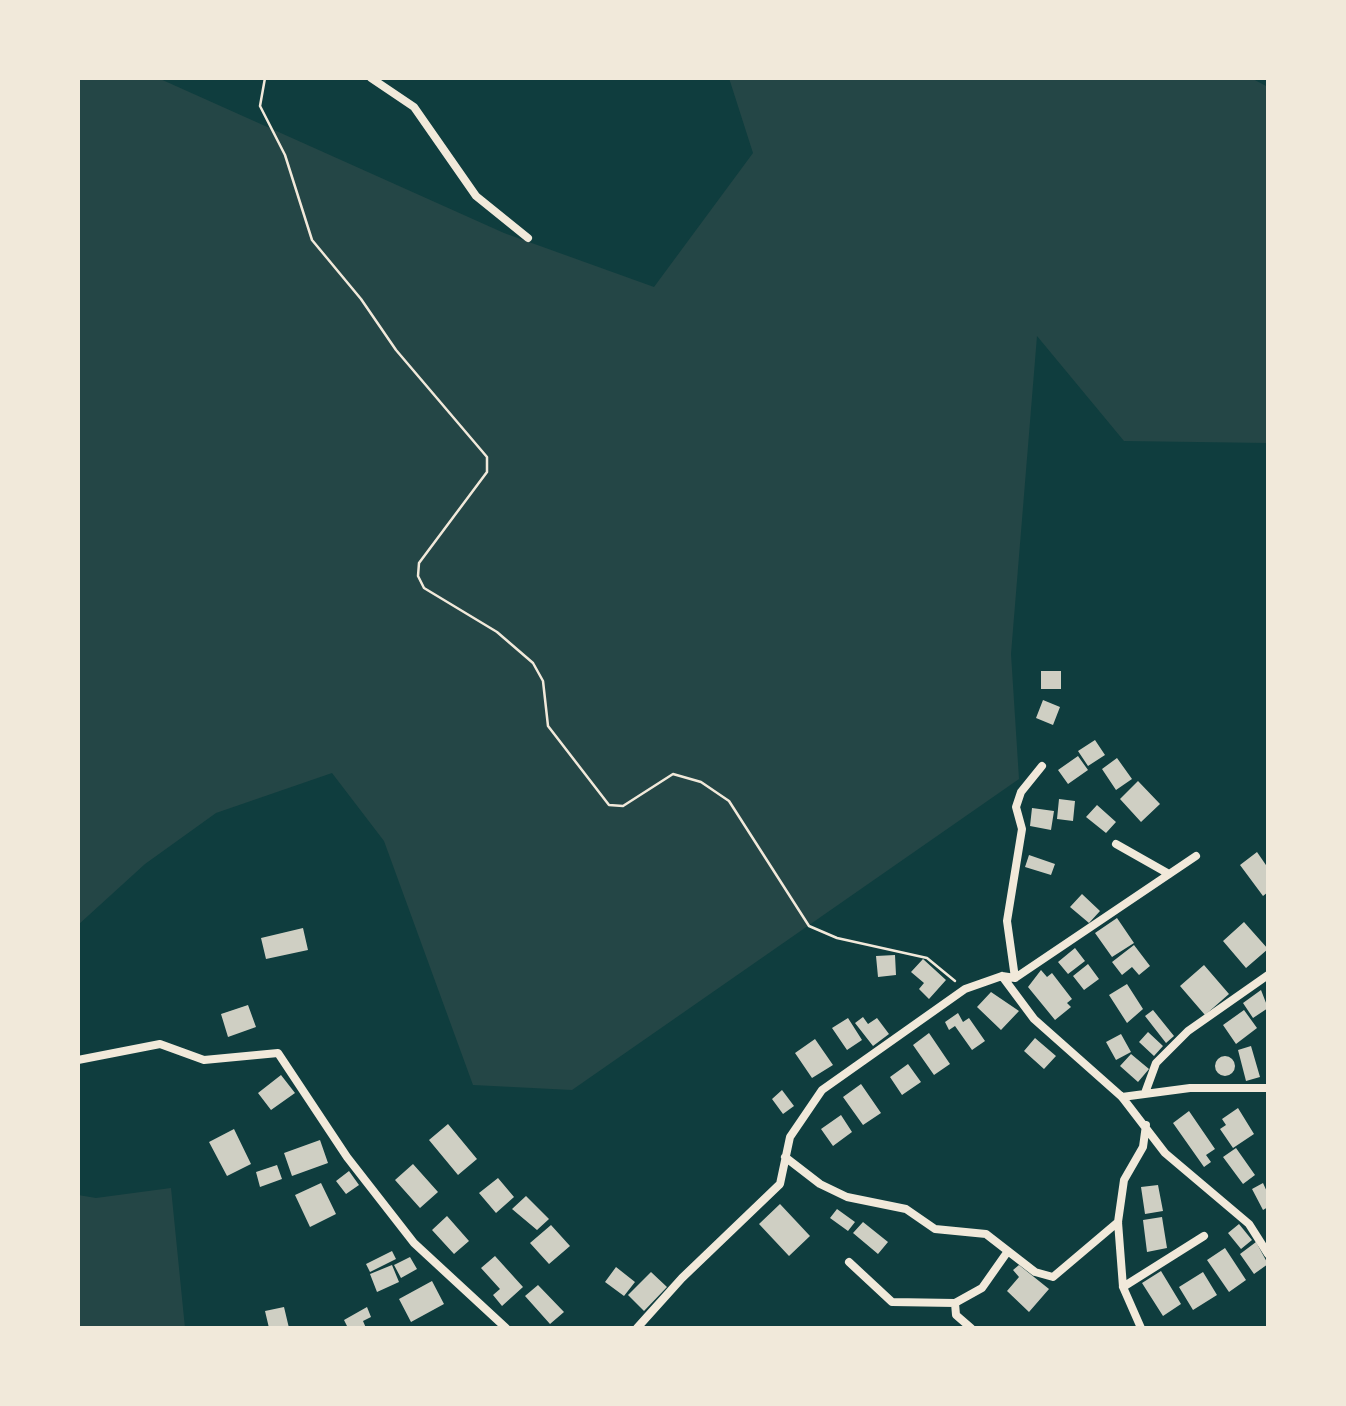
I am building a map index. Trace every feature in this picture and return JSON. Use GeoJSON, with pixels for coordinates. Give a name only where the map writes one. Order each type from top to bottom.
{"type":"FeatureCollection","features":[{"type":"Feature","properties":{"kind":"street"},"geometry":{"type":"LineString","coordinates":[[371,78],[414,107],[476,196],[528,238]]}},
{"type":"Feature","properties":{"kind":"street"},"geometry":{"type":"LineString","coordinates":[[1015,978],[1007,921],[1022,829],[1016,808],[1021,792],[1042,766]]}},
{"type":"Feature","properties":{"kind":"street"},"geometry":{"type":"LineString","coordinates":[[1116,844],[1169,874]]}},
{"type":"Feature","properties":{"kind":"street"},"geometry":{"type":"LineString","coordinates":[[638,1328],[682,1278],[780,1184],[790,1137],[822,1090],[965,990],[1002,976],[1015,978],[1196,856]]}},
{"type":"Feature","properties":{"kind":"street"},"geometry":{"type":"LineString","coordinates":[[1145,1093],[1156,1064],[1188,1032],[1268,975]]}},
{"type":"Feature","properties":{"kind":"street"},"geometry":{"type":"LineString","coordinates":[[1002,976],[1034,1019],[1122,1097],[1166,1154],[1248,1224],[1268,1254]]}},
{"type":"Feature","properties":{"kind":"street"},"geometry":{"type":"LineString","coordinates":[[78,1060],[160,1044],[204,1060],[278,1053],[347,1157],[414,1242],[506,1328]]}},
{"type":"Feature","properties":{"kind":"street"},"geometry":{"type":"LineString","coordinates":[[1122,1097],[1190,1088],[1268,1088]]}},
{"type":"Feature","properties":{"kind":"street"},"geometry":{"type":"LineString","coordinates":[[1142,1328],[1122,1286],[1118,1222],[1124,1180],[1142,1146],[1146,1126]]}},
{"type":"Feature","properties":{"kind":"street"},"geometry":{"type":"LineString","coordinates":[[786,1157],[820,1184],[847,1197],[906,1209],[935,1229],[986,1234],[1035,1272],[1053,1277],[1118,1222]]}},
{"type":"Feature","properties":{"kind":"street"},"geometry":{"type":"LineString","coordinates":[[1122,1286],[1204,1236]]}},
{"type":"Feature","properties":{"kind":"street"},"geometry":{"type":"LineString","coordinates":[[849,1262],[892,1302],[955,1303],[982,1288],[1008,1251]]}},
{"type":"Feature","properties":{"kind":"street"},"geometry":{"type":"LineString","coordinates":[[955,1303],[956,1314],[970,1328]]}},
{"type":"Feature","properties":{"kind":"path"},"geometry":{"type":"LineString","coordinates":[[265,78],[260,106],[285,155],[312,240],[361,299],[396,350],[486,457],[488,472],[419,562],[418,576],[424,588],[497,632],[534,662],[543,680],[548,726],[610,806],[624,806],[673,774],[701,782],[728,801],[809,926],[837,938],[927,958],[965,990]]}},
{"type":"Feature","properties":{"kind":"shaded area"},"geometry":{"type":"Polygon","coordinates":[[[78,78],[158,78],[504,233],[654,287],[753,153],[729,78],[1251,78],[1268,87],[1268,443],[1124,441],[1037,336],[1011,654],[1019,779],[572,1090],[473,1085],[384,841],[332,773],[216,813],[145,864],[78,925],[78,78]]]}},
{"type":"Feature","properties":{"kind":"shaded area"},"geometry":{"type":"Polygon","coordinates":[[[171,1188],[185,1328],[78,1328],[78,1195],[96,1198],[171,1188]]]}},
{"type":"Feature","properties":{"kind":"building"},"geometry":{"type":"Polygon","coordinates":[[[1041,671],[1061,671],[1061,689],[1041,689],[1041,671]]]}},
{"type":"Feature","properties":{"kind":"building"},"geometry":{"type":"Polygon","coordinates":[[[1043,700],[1060,707],[1053,725],[1036,718],[1043,700]]]}},
{"type":"Feature","properties":{"kind":"building"},"geometry":{"type":"Polygon","coordinates":[[[1095,740],[1105,755],[1088,766],[1078,751],[1095,740]]]}},
{"type":"Feature","properties":{"kind":"building"},"geometry":{"type":"Polygon","coordinates":[[[1078,756],[1088,770],[1068,784],[1058,770],[1078,756]]]}},
{"type":"Feature","properties":{"kind":"building"},"geometry":{"type":"Polygon","coordinates":[[[1117,758],[1132,779],[1116,790],[1102,769],[1117,758]]]}},
{"type":"Feature","properties":{"kind":"building"},"geometry":{"type":"Polygon","coordinates":[[[1138,781],[1160,804],[1141,822],[1120,799],[1138,781]]]}},
{"type":"Feature","properties":{"kind":"building"},"geometry":{"type":"Polygon","coordinates":[[[1059,799],[1075,801],[1073,821],[1057,819],[1059,799]]]}},
{"type":"Feature","properties":{"kind":"building"},"geometry":{"type":"Polygon","coordinates":[[[1097,805],[1116,822],[1106,833],[1086,817],[1097,805]]]}},
{"type":"Feature","properties":{"kind":"building"},"geometry":{"type":"Polygon","coordinates":[[[1032,808],[1054,811],[1051,830],[1030,826],[1032,808]]]}},
{"type":"Feature","properties":{"kind":"building"},"geometry":{"type":"Polygon","coordinates":[[[1257,852],[1268,868],[1268,892],[1263,896],[1240,865],[1257,852]]]}},
{"type":"Feature","properties":{"kind":"building"},"geometry":{"type":"Polygon","coordinates":[[[1029,855],[1055,864],[1051,875],[1025,867],[1029,855]]]}},
{"type":"Feature","properties":{"kind":"building"},"geometry":{"type":"Polygon","coordinates":[[[1082,894],[1100,911],[1089,923],[1070,907],[1082,894]]]}},
{"type":"Feature","properties":{"kind":"building"},"geometry":{"type":"Polygon","coordinates":[[[1117,918],[1134,943],[1112,957],[1095,933],[1117,918]]]}},
{"type":"Feature","properties":{"kind":"building"},"geometry":{"type":"Polygon","coordinates":[[[1244,922],[1268,949],[1246,968],[1223,941],[1244,922]]]}},
{"type":"Feature","properties":{"kind":"building"},"geometry":{"type":"Polygon","coordinates":[[[303,928],[308,950],[266,959],[261,938],[303,928]]]}},
{"type":"Feature","properties":{"kind":"building"},"geometry":{"type":"Polygon","coordinates":[[[1134,945],[1150,966],[1139,975],[1132,967],[1122,975],[1112,962],[1134,945]]]}},
{"type":"Feature","properties":{"kind":"building"},"geometry":{"type":"Polygon","coordinates":[[[1075,948],[1085,961],[1068,974],[1058,962],[1075,948]]]}},
{"type":"Feature","properties":{"kind":"building"},"geometry":{"type":"Polygon","coordinates":[[[895,955],[896,975],[878,977],[876,956],[895,955]]]}},
{"type":"Feature","properties":{"kind":"building"},"geometry":{"type":"Polygon","coordinates":[[[923,959],[946,980],[929,999],[919,989],[924,983],[911,972],[923,959]]]}},
{"type":"Feature","properties":{"kind":"building"},"geometry":{"type":"Polygon","coordinates":[[[1088,964],[1099,979],[1084,990],[1073,976],[1088,964]]]}},
{"type":"Feature","properties":{"kind":"building"},"geometry":{"type":"Polygon","coordinates":[[[1204,965],[1229,994],[1205,1015],[1180,986],[1204,965]]]}},
{"type":"Feature","properties":{"kind":"building"},"geometry":{"type":"Polygon","coordinates":[[[1041,970],[1047,977],[1052,973],[1072,999],[1067,1003],[1071,1007],[1055,1020],[1028,987],[1041,970]]]}},
{"type":"Feature","properties":{"kind":"building"},"geometry":{"type":"Polygon","coordinates":[[[1127,984],[1143,1009],[1127,1023],[1109,995],[1127,984]]]}},
{"type":"Feature","properties":{"kind":"building"},"geometry":{"type":"Polygon","coordinates":[[[1261,990],[1268,1008],[1253,1018],[1243,1003],[1261,990]]]}},
{"type":"Feature","properties":{"kind":"building"},"geometry":{"type":"Polygon","coordinates":[[[991,992],[1019,1011],[1001,1030],[977,1007],[991,992]]]}},
{"type":"Feature","properties":{"kind":"building"},"geometry":{"type":"Polygon","coordinates":[[[248,1005],[256,1027],[228,1037],[221,1014],[248,1005]]]}},
{"type":"Feature","properties":{"kind":"building"},"geometry":{"type":"Polygon","coordinates":[[[1153,1010],[1174,1036],[1166,1043],[1145,1016],[1153,1010]]]}},
{"type":"Feature","properties":{"kind":"building"},"geometry":{"type":"Polygon","coordinates":[[[1244,1010],[1257,1028],[1236,1044],[1223,1025],[1244,1010]]]}},
{"type":"Feature","properties":{"kind":"building"},"geometry":{"type":"Polygon","coordinates":[[[958,1013],[963,1022],[969,1018],[985,1041],[972,1050],[955,1026],[949,1030],[945,1022],[958,1013]]]}},
{"type":"Feature","properties":{"kind":"building"},"geometry":{"type":"Polygon","coordinates":[[[863,1017],[868,1024],[877,1018],[889,1034],[873,1046],[855,1023],[863,1017]]]}},
{"type":"Feature","properties":{"kind":"building"},"geometry":{"type":"Polygon","coordinates":[[[848,1018],[862,1040],[847,1050],[832,1028],[848,1018]]]}},
{"type":"Feature","properties":{"kind":"building"},"geometry":{"type":"Polygon","coordinates":[[[1148,1032],[1163,1046],[1154,1056],[1139,1042],[1148,1032]]]}},
{"type":"Feature","properties":{"kind":"building"},"geometry":{"type":"Polygon","coordinates":[[[929,1033],[950,1064],[934,1075],[913,1045],[929,1033]]]}},
{"type":"Feature","properties":{"kind":"building"},"geometry":{"type":"Polygon","coordinates":[[[1121,1034],[1131,1052],[1116,1060],[1106,1042],[1121,1034]]]}},
{"type":"Feature","properties":{"kind":"building"},"geometry":{"type":"Polygon","coordinates":[[[1035,1038],[1056,1056],[1044,1069],[1024,1051],[1035,1038]]]}},
{"type":"Feature","properties":{"kind":"building"},"geometry":{"type":"Polygon","coordinates":[[[815,1039],[833,1065],[812,1078],[795,1053],[815,1039]]]}},
{"type":"Feature","properties":{"kind":"building"},"geometry":{"type":"Polygon","coordinates":[[[1251,1046],[1260,1077],[1246,1081],[1238,1050],[1251,1046]]]}},
{"type":"Feature","properties":{"kind":"building"},"geometry":{"type":"Polygon","coordinates":[[[1131,1054],[1149,1069],[1138,1082],[1120,1066],[1131,1054]]]}},
{"type":"Feature","properties":{"kind":"building"},"geometry":{"type":"Polygon","coordinates":[[[1225,1056],[1235,1066],[1225,1076],[1215,1066],[1225,1056]]]}},
{"type":"Feature","properties":{"kind":"building"},"geometry":{"type":"Polygon","coordinates":[[[908,1064],[921,1082],[902,1095],[890,1077],[908,1064]]]}},
{"type":"Feature","properties":{"kind":"building"},"geometry":{"type":"Polygon","coordinates":[[[281,1075],[295,1093],[271,1110],[258,1093],[281,1075]]]}},
{"type":"Feature","properties":{"kind":"building"},"geometry":{"type":"Polygon","coordinates":[[[861,1084],[881,1113],[863,1125],[843,1097],[861,1084]]]}},
{"type":"Feature","properties":{"kind":"building"},"geometry":{"type":"Polygon","coordinates":[[[782,1090],[794,1106],[783,1114],[772,1099],[782,1090]]]}},
{"type":"Feature","properties":{"kind":"building"},"geometry":{"type":"Polygon","coordinates":[[[1238,1108],[1254,1134],[1233,1148],[1220,1129],[1226,1125],[1222,1119],[1238,1108]]]}},
{"type":"Feature","properties":{"kind":"building"},"geometry":{"type":"Polygon","coordinates":[[[1189,1111],[1215,1149],[1206,1155],[1211,1162],[1204,1167],[1173,1123],[1189,1111]]]}},
{"type":"Feature","properties":{"kind":"building"},"geometry":{"type":"Polygon","coordinates":[[[841,1115],[852,1132],[833,1146],[821,1129],[841,1115]]]}},
{"type":"Feature","properties":{"kind":"building"},"geometry":{"type":"Polygon","coordinates":[[[448,1124],[477,1159],[458,1175],[429,1140],[448,1124]]]}},
{"type":"Feature","properties":{"kind":"building"},"geometry":{"type":"Polygon","coordinates":[[[234,1129],[251,1164],[227,1176],[209,1142],[234,1129]]]}},
{"type":"Feature","properties":{"kind":"building"},"geometry":{"type":"Polygon","coordinates":[[[320,1140],[328,1163],[292,1176],[284,1153],[320,1140]]]}},
{"type":"Feature","properties":{"kind":"building"},"geometry":{"type":"Polygon","coordinates":[[[1236,1148],[1255,1175],[1243,1184],[1223,1157],[1236,1148]]]}},
{"type":"Feature","properties":{"kind":"building"},"geometry":{"type":"Polygon","coordinates":[[[413,1164],[438,1192],[420,1208],[395,1180],[413,1164]]]}},
{"type":"Feature","properties":{"kind":"building"},"geometry":{"type":"Polygon","coordinates":[[[277,1165],[282,1179],[260,1187],[256,1172],[277,1165]]]}},
{"type":"Feature","properties":{"kind":"building"},"geometry":{"type":"Polygon","coordinates":[[[349,1171],[359,1185],[346,1194],[336,1181],[349,1171]]]}},
{"type":"Feature","properties":{"kind":"building"},"geometry":{"type":"Polygon","coordinates":[[[498,1178],[514,1197],[496,1213],[479,1193],[498,1178]]]}},
{"type":"Feature","properties":{"kind":"building"},"geometry":{"type":"Polygon","coordinates":[[[321,1183],[336,1214],[310,1227],[295,1195],[321,1183]]]}},
{"type":"Feature","properties":{"kind":"building"},"geometry":{"type":"Polygon","coordinates":[[[1263,1183],[1268,1207],[1263,1210],[1252,1189],[1263,1183]]]}},
{"type":"Feature","properties":{"kind":"building"},"geometry":{"type":"Polygon","coordinates":[[[1158,1185],[1163,1211],[1145,1214],[1141,1187],[1158,1185]]]}},
{"type":"Feature","properties":{"kind":"building"},"geometry":{"type":"Polygon","coordinates":[[[526,1196],[549,1219],[537,1230],[512,1209],[526,1196]]]}},
{"type":"Feature","properties":{"kind":"building"},"geometry":{"type":"Polygon","coordinates":[[[780,1204],[810,1236],[789,1256],[759,1224],[780,1204]]]}},
{"type":"Feature","properties":{"kind":"building"},"geometry":{"type":"Polygon","coordinates":[[[837,1209],[855,1222],[848,1231],[830,1218],[837,1209]]]}},
{"type":"Feature","properties":{"kind":"building"},"geometry":{"type":"Polygon","coordinates":[[[447,1216],[469,1241],[454,1254],[432,1230],[447,1216]]]}},
{"type":"Feature","properties":{"kind":"building"},"geometry":{"type":"Polygon","coordinates":[[[1162,1217],[1167,1248],[1147,1252],[1143,1220],[1162,1217]]]}},
{"type":"Feature","properties":{"kind":"building"},"geometry":{"type":"Polygon","coordinates":[[[863,1222],[888,1242],[878,1254],[853,1233],[863,1222]]]}},
{"type":"Feature","properties":{"kind":"building"},"geometry":{"type":"Polygon","coordinates":[[[1239,1224],[1252,1240],[1241,1249],[1228,1233],[1239,1224]]]}},
{"type":"Feature","properties":{"kind":"building"},"geometry":{"type":"Polygon","coordinates":[[[551,1225],[570,1246],[549,1264],[530,1243],[551,1225]]]}},
{"type":"Feature","properties":{"kind":"building"},"geometry":{"type":"Polygon","coordinates":[[[1256,1242],[1268,1264],[1254,1274],[1240,1254],[1256,1242]]]}},
{"type":"Feature","properties":{"kind":"building"},"geometry":{"type":"Polygon","coordinates":[[[1225,1248],[1246,1280],[1229,1292],[1207,1260],[1225,1248]]]}},
{"type":"Feature","properties":{"kind":"building"},"geometry":{"type":"Polygon","coordinates":[[[392,1251],[396,1259],[370,1272],[366,1264],[392,1251]]]}},
{"type":"Feature","properties":{"kind":"building"},"geometry":{"type":"Polygon","coordinates":[[[495,1256],[523,1287],[502,1306],[493,1295],[500,1289],[481,1268],[495,1256]]]}},
{"type":"Feature","properties":{"kind":"building"},"geometry":{"type":"Polygon","coordinates":[[[410,1257],[417,1269],[401,1278],[394,1265],[410,1257]]]}},
{"type":"Feature","properties":{"kind":"building"},"geometry":{"type":"Polygon","coordinates":[[[392,1265],[399,1282],[377,1292],[370,1274],[392,1265]]]}},
{"type":"Feature","properties":{"kind":"building"},"geometry":{"type":"Polygon","coordinates":[[[1019,1265],[1049,1289],[1029,1312],[1007,1291],[1019,1277],[1013,1270],[1019,1265]]]}},
{"type":"Feature","properties":{"kind":"building"},"geometry":{"type":"Polygon","coordinates":[[[616,1267],[635,1282],[624,1296],[605,1282],[616,1267]]]}},
{"type":"Feature","properties":{"kind":"building"},"geometry":{"type":"Polygon","coordinates":[[[1161,1271],[1181,1304],[1163,1316],[1142,1283],[1161,1271]]]}},
{"type":"Feature","properties":{"kind":"building"},"geometry":{"type":"Polygon","coordinates":[[[651,1272],[667,1287],[644,1311],[628,1295],[651,1272]]]}},
{"type":"Feature","properties":{"kind":"building"},"geometry":{"type":"Polygon","coordinates":[[[1203,1272],[1217,1295],[1193,1310],[1179,1287],[1203,1272]]]}},
{"type":"Feature","properties":{"kind":"building"},"geometry":{"type":"Polygon","coordinates":[[[432,1281],[444,1304],[411,1322],[399,1299],[432,1281]]]}},
{"type":"Feature","properties":{"kind":"building"},"geometry":{"type":"Polygon","coordinates":[[[538,1285],[564,1312],[550,1324],[525,1296],[538,1285]]]}},
{"type":"Feature","properties":{"kind":"building"},"geometry":{"type":"Polygon","coordinates":[[[284,1307],[289,1328],[269,1328],[265,1311],[284,1307]]]}},
{"type":"Feature","properties":{"kind":"building"},"geometry":{"type":"Polygon","coordinates":[[[367,1307],[371,1317],[363,1321],[366,1328],[348,1328],[344,1320],[367,1307]]]}}]}
